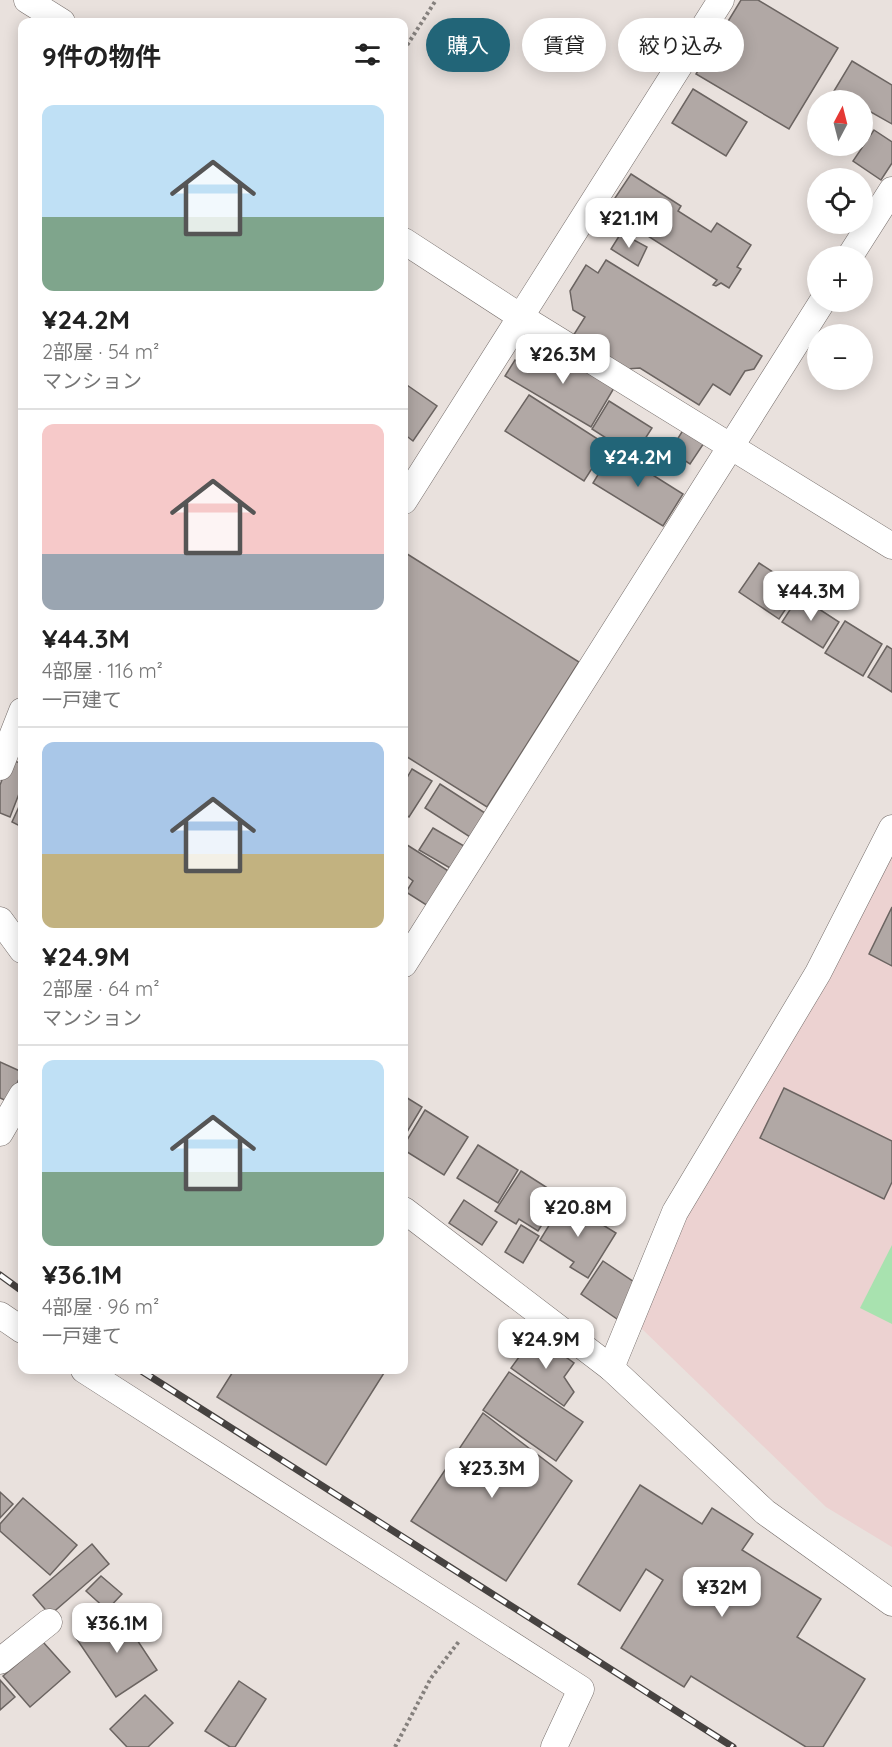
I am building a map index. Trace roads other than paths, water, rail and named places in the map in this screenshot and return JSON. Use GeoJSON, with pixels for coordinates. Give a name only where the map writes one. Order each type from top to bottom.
{"type":"FeatureCollection","features":[{"type":"Feature","properties":{"kind":"street"},"geometry":{"type":"LineString","coordinates":[[27,0],[56,18]]}},
{"type":"Feature","properties":{"kind":"street"},"geometry":{"type":"LineString","coordinates":[[408,495],[722,0]]}},
{"type":"Feature","properties":{"kind":"street"},"geometry":{"type":"LineString","coordinates":[[856,246],[892,190]]}},
{"type":"Feature","properties":{"kind":"street"},"geometry":{"type":"LineString","coordinates":[[408,243],[521,317],[892,546]]}},
{"type":"Feature","properties":{"kind":"street"},"geometry":{"type":"LineString","coordinates":[[408,958],[816,312]]}},
{"type":"Feature","properties":{"kind":"street"},"geometry":{"type":"LineString","coordinates":[[0,767],[18,721]]}},
{"type":"Feature","properties":{"kind":"street"},"geometry":{"type":"LineString","coordinates":[[611,1368],[675,1212],[818,974],[892,828]]}},
{"type":"Feature","properties":{"kind":"street"},"geometry":{"type":"LineString","coordinates":[[0,920],[18,945]]}},
{"type":"Feature","properties":{"kind":"street"},"geometry":{"type":"LineString","coordinates":[[0,1133],[18,1102]]}},
{"type":"Feature","properties":{"kind":"street"},"geometry":{"type":"LineString","coordinates":[[408,1213],[611,1368],[765,1512],[892,1603]]}},
{"type":"Feature","properties":{"kind":"street"},"geometry":{"type":"LineString","coordinates":[[0,1315],[18,1327]]}},
{"type":"Feature","properties":{"kind":"street"},"geometry":{"type":"LineString","coordinates":[[90,1374],[581,1689],[554,1747]]}},
{"type":"Feature","properties":{"kind":"street"},"geometry":{"type":"LineString","coordinates":[[0,1661],[49,1622]]}},
{"type":"Feature","properties":{"kind":"railway"},"geometry":{"type":"LineString","coordinates":[[0,1275],[18,1288]]}},
{"type":"Feature","properties":{"kind":"railway"},"geometry":{"type":"LineString","coordinates":[[146,1374],[733,1747]]}}]}
